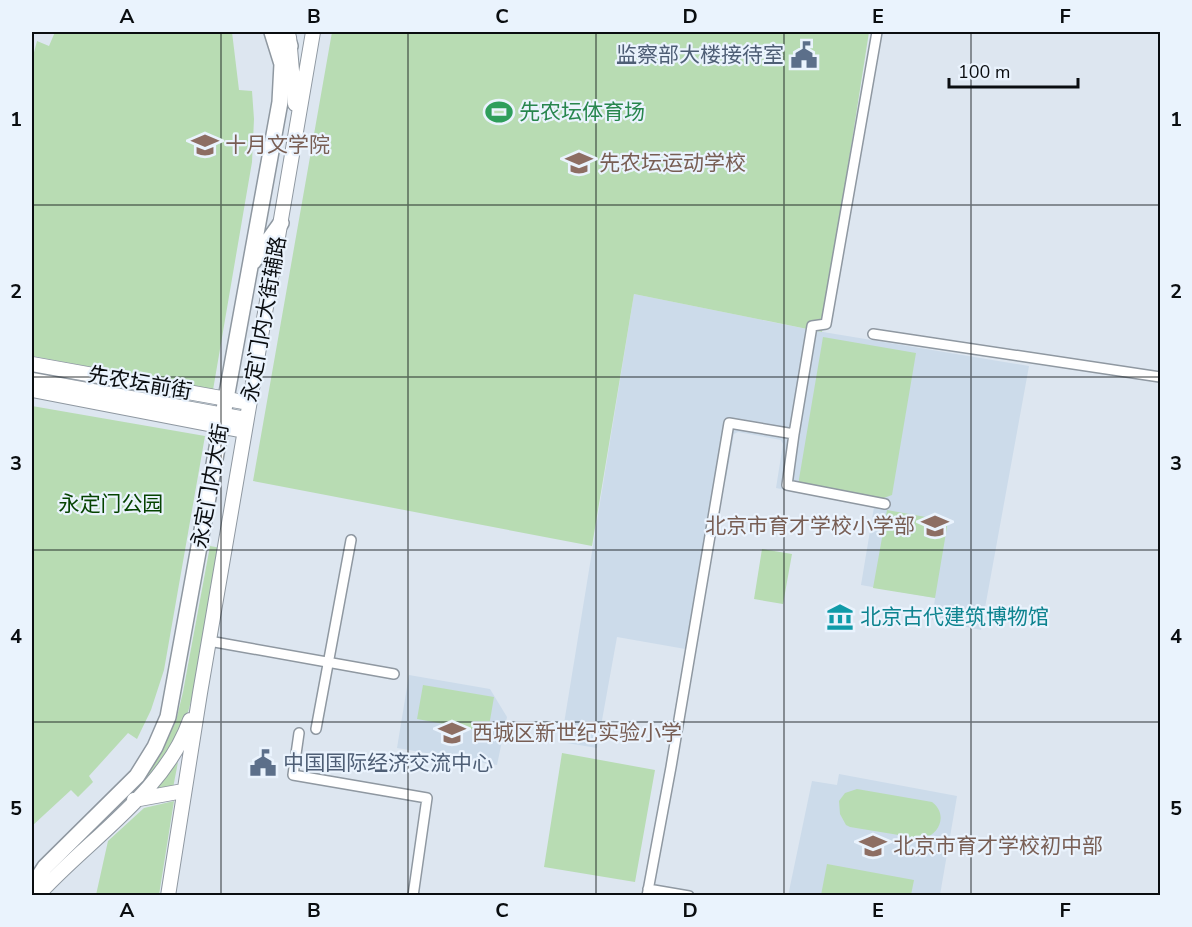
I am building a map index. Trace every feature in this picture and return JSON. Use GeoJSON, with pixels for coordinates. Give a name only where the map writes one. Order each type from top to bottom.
{"type":"FeatureCollection","features":[{"type":"Feature","properties":{"kind":"main road","name":"永定门内大街"},"geometry":{"type":"LineString","coordinates":[[32,896],[34,884],[45,867],[70,852],[97,826],[137,776],[155,747],[168,717],[280,102],[282,64],[272,32]]}},
{"type":"Feature","properties":{"kind":"main road"},"geometry":{"type":"LineString","coordinates":[[249,266],[281,223]]}},
{"type":"Feature","properties":{"kind":"street"},"geometry":{"type":"LineString","coordinates":[[297,123],[313,32]]}},
{"type":"Feature","properties":{"kind":"street"},"geometry":{"type":"LineString","coordinates":[[877,32],[826,324],[812,326],[787,485],[885,504]]}},
{"type":"Feature","properties":{"kind":"street"},"geometry":{"type":"LineString","coordinates":[[288,36],[297,123]]}},
{"type":"Feature","properties":{"kind":"street","name":"永定门内大街辅路"},"geometry":{"type":"LineString","coordinates":[[200,693],[297,123]]}},
{"type":"Feature","properties":{"kind":"street"},"geometry":{"type":"LineString","coordinates":[[873,334],[1161,377]]}},
{"type":"Feature","properties":{"kind":"street","name":"先农坛前街"},"geometry":{"type":"LineString","coordinates":[[32,364],[224,412]]}},
{"type":"Feature","properties":{"kind":"street","name":"先农坛前街"},"geometry":{"type":"LineString","coordinates":[[32,373],[246,416]]}},
{"type":"Feature","properties":{"kind":"street","name":"先农坛前街"},"geometry":{"type":"LineString","coordinates":[[32,380],[246,416]]}},
{"type":"Feature","properties":{"kind":"street","name":"先农坛前街"},"geometry":{"type":"LineString","coordinates":[[32,390],[224,412]]}},
{"type":"Feature","properties":{"kind":"street"},"geometry":{"type":"LineString","coordinates":[[689,896],[648,892],[729,423],[794,434]]}},
{"type":"Feature","properties":{"kind":"street"},"geometry":{"type":"LineString","coordinates":[[316,729],[351,540]]}},
{"type":"Feature","properties":{"kind":"street"},"geometry":{"type":"LineString","coordinates":[[209,641],[394,674]]}},
{"type":"Feature","properties":{"kind":"street"},"geometry":{"type":"LineString","coordinates":[[97,826],[134,800],[174,753],[187,728],[200,693]]}},
{"type":"Feature","properties":{"kind":"street"},"geometry":{"type":"LineString","coordinates":[[168,896],[200,693]]}},
{"type":"Feature","properties":{"kind":"street"},"geometry":{"type":"LineString","coordinates":[[299,733],[293,775],[427,798],[413,896]]}},
{"type":"Feature","properties":{"kind":"street"},"geometry":{"type":"LineString","coordinates":[[134,800],[183,790]]}},
{"type":"Feature","properties":{"kind":"street"},"geometry":{"type":"LineString","coordinates":[[37,896],[57,874],[70,852]]}},
{"type":"Feature","properties":{"kind":"shaded area","name":"北京市育才学校小学部"},"geometry":{"type":"Polygon","coordinates":[[[634,294],[817,331],[1029,366],[981,630],[932,620],[935,598],[861,585],[874,507],[776,488],[783,444],[781,440],[738,432],[734,434],[726,479],[720,478],[691,650],[617,637],[597,748],[561,742],[634,294]]]}},
{"type":"Feature","properties":{"kind":"shaded area","name":"西城区新世纪实验小学"},"geometry":{"type":"Polygon","coordinates":[[[409,675],[490,689],[507,717],[497,765],[397,748],[409,675]]]}},
{"type":"Feature","properties":{"kind":"shaded area","name":"北京市育才学校初中部"},"geometry":{"type":"Polygon","coordinates":[[[839,774],[957,796],[940,895],[788,896],[812,781],[837,785],[839,774]]]}},
{"type":"Feature","properties":{"kind":"green space"},"geometry":{"type":"Polygon","coordinates":[[[55,32],[232,32],[239,90],[252,91],[254,119],[252,162],[213,390],[32,356],[32,60],[37,41],[49,46],[55,32]]]}},
{"type":"Feature","properties":{"kind":"green space","name":"先农坛运动学校"},"geometry":{"type":"Polygon","coordinates":[[[332,32],[869,32],[822,332],[634,294],[592,546],[253,481],[332,32]]]}},
{"type":"Feature","properties":{"kind":"green space"},"geometry":{"type":"Polygon","coordinates":[[[823,337],[916,353],[892,495],[881,499],[798,485],[823,337]]]}},
{"type":"Feature","properties":{"kind":"green space","name":"永定门公园"},"geometry":{"type":"Polygon","coordinates":[[[32,406],[205,436],[164,670],[151,710],[137,739],[128,733],[89,776],[93,782],[78,797],[71,790],[32,826],[32,406]]]}},
{"type":"Feature","properties":{"kind":"green space"},"geometry":{"type":"Polygon","coordinates":[[[887,510],[948,521],[935,598],[873,588],[887,510]]]}},
{"type":"Feature","properties":{"kind":"green space"},"geometry":{"type":"Polygon","coordinates":[[[210,546],[221,548],[195,687],[188,712],[177,738],[156,771],[121,805],[148,771],[176,721],[210,546]]]}},
{"type":"Feature","properties":{"kind":"green space"},"geometry":{"type":"Polygon","coordinates":[[[762,549],[792,554],[783,604],[754,599],[762,549]]]}},
{"type":"Feature","properties":{"kind":"green space"},"geometry":{"type":"Polygon","coordinates":[[[423,685],[494,697],[488,732],[417,719],[423,685]]]}},
{"type":"Feature","properties":{"kind":"green space"},"geometry":{"type":"Polygon","coordinates":[[[562,753],[655,770],[635,882],[544,867],[562,753]]]}},
{"type":"Feature","properties":{"kind":"green space"},"geometry":{"type":"Polygon","coordinates":[[[178,762],[173,788],[154,792],[178,762]]]}},
{"type":"Feature","properties":{"kind":"green space"},"geometry":{"type":"Polygon","coordinates":[[[857,789],[932,802],[940,812],[938,828],[923,839],[850,827],[846,825],[840,814],[839,801],[845,793],[857,789]]]}},
{"type":"Feature","properties":{"kind":"green space"},"geometry":{"type":"Polygon","coordinates":[[[174,801],[159,895],[96,895],[108,841],[144,808],[174,801]]]}},
{"type":"Feature","properties":{"kind":"green space"},"geometry":{"type":"Polygon","coordinates":[[[827,864],[914,880],[911,895],[821,895],[827,864]]]}},
{"type":"Feature","properties":{"kind":"place","name":"监察部大楼接待室"},"geometry":{"type":"Point","coordinates":[804,55]}},
{"type":"Feature","properties":{"kind":"place","name":"先农坛体育场"},"geometry":{"type":"Point","coordinates":[499,112]}},
{"type":"Feature","properties":{"kind":"place","name":"十月文学院"},"geometry":{"type":"Point","coordinates":[205,145]}},
{"type":"Feature","properties":{"kind":"place","name":"先农坛运动学校"},"geometry":{"type":"Point","coordinates":[579,163]}},
{"type":"Feature","properties":{"kind":"place","name":"北京市育才学校小学部"},"geometry":{"type":"Point","coordinates":[935,526]}},
{"type":"Feature","properties":{"kind":"place","name":"北京古代建筑博物馆"},"geometry":{"type":"Point","coordinates":[840,617]}},
{"type":"Feature","properties":{"kind":"place","name":"西城区新世纪实验小学"},"geometry":{"type":"Point","coordinates":[452,733]}},
{"type":"Feature","properties":{"kind":"place","name":"中国国际经济交流中心"},"geometry":{"type":"Point","coordinates":[263,763]}},
{"type":"Feature","properties":{"kind":"place","name":"北京市育才学校初中部"},"geometry":{"type":"Point","coordinates":[873,846]}}]}
